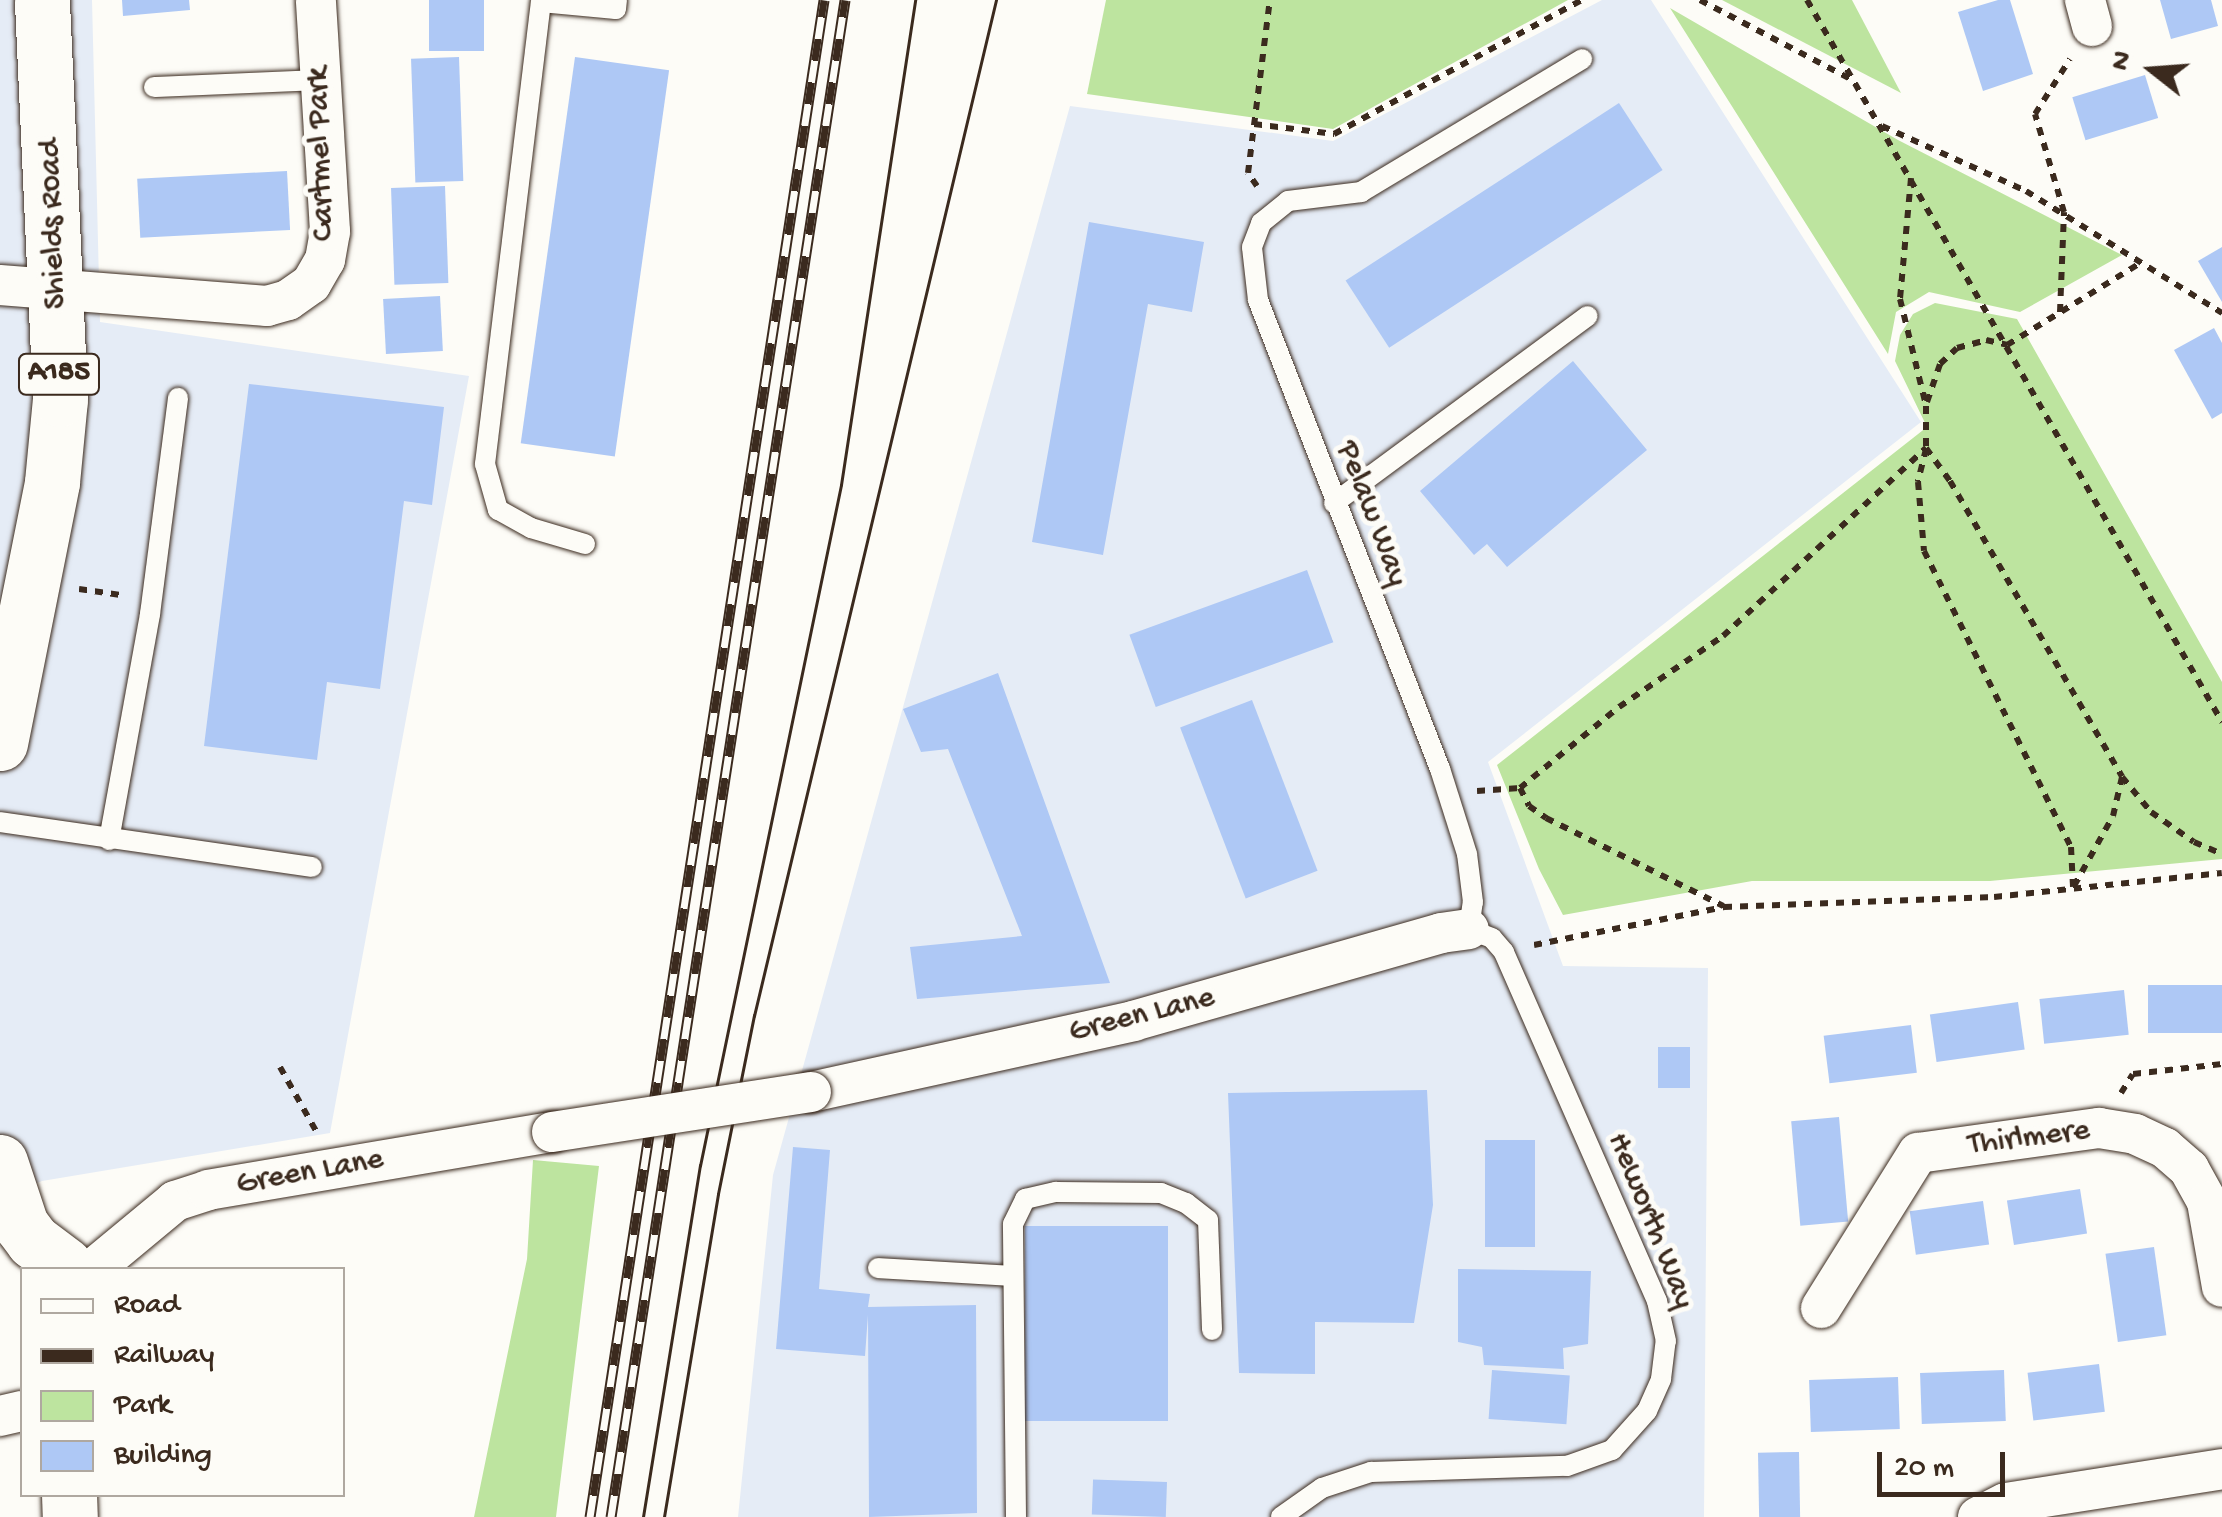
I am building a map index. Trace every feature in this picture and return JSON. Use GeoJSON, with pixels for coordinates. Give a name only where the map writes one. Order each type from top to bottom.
{"type":"FeatureCollection","features":[{"type":"Feature","properties":{"kind":"main road","name":"Shields Road"},"geometry":{"type":"LineString","coordinates":[[0,743],[20,605],[52,482],[60,399],[42,0]]}},
{"type":"Feature","properties":{"kind":"main road"},"geometry":{"type":"LineString","coordinates":[[0,1162],[22,1225],[33,1241],[73,1267]]}},
{"type":"Feature","properties":{"kind":"street","name":"Cartmel Park"},"geometry":{"type":"LineString","coordinates":[[0,286],[268,306],[288,300],[311,284],[325,260],[330,231],[316,0]]}},
{"type":"Feature","properties":{"kind":"street","name":"Green Lane"},"geometry":{"type":"LineString","coordinates":[[77,1267],[176,1202],[208,1190],[811,1092],[1132,1021],[1440,933],[1469,929]]}},
{"type":"Feature","properties":{"kind":"street","name":"Thirlmere"},"geometry":{"type":"LineString","coordinates":[[1821,1308],[1918,1152],[2099,1128],[2135,1134],[2165,1148],[2189,1169],[2207,1202],[2222,1287]]}},
{"type":"Feature","properties":{"kind":"street"},"geometry":{"type":"LineString","coordinates":[[1978,1517],[2006,1503],[2222,1468]]}},
{"type":"Feature","properties":{"kind":"lane"},"geometry":{"type":"LineString","coordinates":[[586,544],[530,528],[498,510],[485,464],[541,2],[616,10],[617,0]]}},
{"type":"Feature","properties":{"kind":"lane"},"geometry":{"type":"LineString","coordinates":[[1274,212],[1288,201],[1361,192],[1582,59]]}},
{"type":"Feature","properties":{"kind":"lane"},"geometry":{"type":"LineString","coordinates":[[154,87],[321,80]]}},
{"type":"Feature","properties":{"kind":"lane","name":"Pelaw Way"},"geometry":{"type":"LineString","coordinates":[[1274,212],[1262,223],[1252,248],[1258,300],[1447,792],[1467,854],[1473,902],[1469,929]]}},
{"type":"Feature","properties":{"kind":"lane"},"geometry":{"type":"LineString","coordinates":[[1334,503],[1588,316]]}},
{"type":"Feature","properties":{"kind":"lane"},"geometry":{"type":"LineString","coordinates":[[109,840],[152,600],[178,398]]}},
{"type":"Feature","properties":{"kind":"lane"},"geometry":{"type":"LineString","coordinates":[[0,822],[312,867]]}},
{"type":"Feature","properties":{"kind":"lane"},"geometry":{"type":"LineString","coordinates":[[1469,929],[1492,938],[1504,952]]}},
{"type":"Feature","properties":{"kind":"lane","name":"Heworth Way"},"geometry":{"type":"LineString","coordinates":[[1281,1517],[1322,1488],[1371,1472],[1566,1466],[1582,1461],[1612,1450],[1648,1411],[1661,1379],[1666,1341],[1657,1302],[1504,952]]}},
{"type":"Feature","properties":{"kind":"lane"},"geometry":{"type":"LineString","coordinates":[[1016,1517],[1013,1224],[1025,1199],[1056,1192],[1162,1193],[1186,1203],[1208,1220],[1212,1330]]}},
{"type":"Feature","properties":{"kind":"lane"},"geometry":{"type":"LineString","coordinates":[[878,1268],[1012,1276]]}},
{"type":"Feature","properties":{"kind":"path"},"geometry":{"type":"LineString","coordinates":[[1270,0],[1248,173],[1274,212]]}},
{"type":"Feature","properties":{"kind":"path"},"geometry":{"type":"LineString","coordinates":[[1254,124],[1334,134],[1582,0]]}},
{"type":"Feature","properties":{"kind":"path"},"geometry":{"type":"LineString","coordinates":[[1700,0],[1856,82]]}},
{"type":"Feature","properties":{"kind":"path"},"geometry":{"type":"LineString","coordinates":[[1807,0],[2222,722]]}},
{"type":"Feature","properties":{"kind":"path"},"geometry":{"type":"LineString","coordinates":[[2060,312],[2064,212],[2035,114],[2089,16]]}},
{"type":"Feature","properties":{"kind":"path"},"geometry":{"type":"LineString","coordinates":[[1880,126],[2064,212],[2222,312]]}},
{"type":"Feature","properties":{"kind":"path"},"geometry":{"type":"LineString","coordinates":[[1911,177],[1900,300],[1926,406],[1926,448],[1918,482],[1924,551],[2059,819],[2071,847],[2073,887]]}},
{"type":"Feature","properties":{"kind":"path"},"geometry":{"type":"LineString","coordinates":[[1926,406],[1940,364],[1958,348],[1986,340],[2006,345],[2142,262]]}},
{"type":"Feature","properties":{"kind":"path"},"geometry":{"type":"LineString","coordinates":[[1926,448],[1950,482],[2122,777],[2152,812],[2194,842],[2222,854]]}},
{"type":"Feature","properties":{"kind":"path"},"geometry":{"type":"LineString","coordinates":[[1447,792],[1520,788],[1619,707],[1723,636],[1926,448]]}},
{"type":"Feature","properties":{"kind":"path"},"geometry":{"type":"LineString","coordinates":[[20,605],[152,600]]}},
{"type":"Feature","properties":{"kind":"path"},"geometry":{"type":"LineString","coordinates":[[2073,887],[2113,816],[2122,777]]}},
{"type":"Feature","properties":{"kind":"path"},"geometry":{"type":"LineString","coordinates":[[1520,788],[1529,806],[1546,818],[1724,906]]}},
{"type":"Feature","properties":{"kind":"path"},"geometry":{"type":"LineString","coordinates":[[1504,952],[1724,906],[1994,897],[2222,873]]}},
{"type":"Feature","properties":{"kind":"path"},"geometry":{"type":"LineString","coordinates":[[2099,1128],[2133,1074],[2222,1064]]}},
{"type":"Feature","properties":{"kind":"path"},"geometry":{"type":"LineString","coordinates":[[280,1067],[337,1168]]}},
{"type":"Feature","properties":{"kind":"shaded area"},"geometry":{"type":"Polygon","coordinates":[[[0,0],[92,0],[100,322],[469,376],[330,1133],[42,1181],[0,1198],[0,0]]]}},
{"type":"Feature","properties":{"kind":"shaded area"},"geometry":{"type":"Polygon","coordinates":[[[1602,0],[1651,0],[1921,422],[1488,762],[1563,966],[1708,968],[1704,1517],[738,1517],[773,1175],[1070,106],[1333,141],[1602,0]]]}},
{"type":"Feature","properties":{"kind":"green space"},"geometry":{"type":"Polygon","coordinates":[[[1106,0],[1568,0],[1333,129],[1087,94],[1106,0]]]}},
{"type":"Feature","properties":{"kind":"green space"},"geometry":{"type":"Polygon","coordinates":[[[1722,0],[1852,0],[1901,93],[1722,0]]]}},
{"type":"Feature","properties":{"kind":"green space"},"geometry":{"type":"Polygon","coordinates":[[[1670,8],[1898,140],[2122,255],[2020,312],[1929,292],[1896,312],[1888,354],[1670,8]]]}},
{"type":"Feature","properties":{"kind":"green space"},"geometry":{"type":"Polygon","coordinates":[[[1935,303],[2017,319],[2222,682],[2222,859],[1990,881],[1752,881],[1563,915],[1539,869],[1497,765],[1927,427],[1895,361],[1900,335],[1913,314],[1935,303]]]}},
{"type":"Feature","properties":{"kind":"green space"},"geometry":{"type":"Polygon","coordinates":[[[533,1160],[599,1166],[556,1517],[474,1517],[527,1259],[533,1160]]]}},
{"type":"Feature","properties":{"kind":"building"},"geometry":{"type":"Polygon","coordinates":[[[122,0],[189,0],[190,10],[123,16],[122,0]]]}},
{"type":"Feature","properties":{"kind":"building"},"geometry":{"type":"Polygon","coordinates":[[[429,0],[484,0],[484,51],[429,51],[429,0]]]}},
{"type":"Feature","properties":{"kind":"building"},"geometry":{"type":"Polygon","coordinates":[[[2010,0],[2033,74],[1983,91],[1958,12],[2010,0]]]}},
{"type":"Feature","properties":{"kind":"building"},"geometry":{"type":"Polygon","coordinates":[[[2160,0],[2211,0],[2218,26],[2171,39],[2160,0]]]}},
{"type":"Feature","properties":{"kind":"building"},"geometry":{"type":"Polygon","coordinates":[[[459,57],[463,181],[415,183],[411,59],[459,57]]]}},
{"type":"Feature","properties":{"kind":"building"},"geometry":{"type":"Polygon","coordinates":[[[575,57],[669,70],[615,456],[521,443],[575,57]]]}},
{"type":"Feature","properties":{"kind":"building"},"geometry":{"type":"Polygon","coordinates":[[[2145,75],[2158,118],[2085,140],[2072,97],[2145,75]]]}},
{"type":"Feature","properties":{"kind":"building"},"geometry":{"type":"Polygon","coordinates":[[[1619,103],[1663,170],[1389,348],[1346,281],[1619,103]]]}},
{"type":"Feature","properties":{"kind":"building"},"geometry":{"type":"Polygon","coordinates":[[[287,171],[290,230],[140,238],[137,179],[287,171]]]}},
{"type":"Feature","properties":{"kind":"building"},"geometry":{"type":"Polygon","coordinates":[[[445,186],[448,283],[394,285],[391,188],[445,186]]]}},
{"type":"Feature","properties":{"kind":"building"},"geometry":{"type":"Polygon","coordinates":[[[1089,222],[1204,242],[1192,312],[1148,304],[1103,555],[1032,542],[1089,222]]]}},
{"type":"Feature","properties":{"kind":"building"},"geometry":{"type":"Polygon","coordinates":[[[2222,247],[2222,302],[2198,261],[2222,247]]]}},
{"type":"Feature","properties":{"kind":"building"},"geometry":{"type":"Polygon","coordinates":[[[440,296],[443,351],[386,354],[383,299],[440,296]]]}},
{"type":"Feature","properties":{"kind":"building"},"geometry":{"type":"Polygon","coordinates":[[[2214,328],[2222,343],[2222,413],[2212,419],[2174,350],[2214,328]]]}},
{"type":"Feature","properties":{"kind":"building"},"geometry":{"type":"Polygon","coordinates":[[[1573,361],[1647,450],[1507,567],[1487,544],[1474,555],[1420,491],[1573,361]]]}},
{"type":"Feature","properties":{"kind":"building"},"geometry":{"type":"Polygon","coordinates":[[[249,384],[444,407],[432,505],[404,501],[380,689],[327,682],[317,760],[204,746],[249,384]]]}},
{"type":"Feature","properties":{"kind":"building"},"geometry":{"type":"Polygon","coordinates":[[[1307,570],[1333,642],[1156,707],[1129,635],[1307,570]]]}},
{"type":"Feature","properties":{"kind":"building"},"geometry":{"type":"Polygon","coordinates":[[[998,673],[1110,983],[917,999],[910,947],[1022,936],[948,749],[921,752],[903,709],[998,673]]]}},
{"type":"Feature","properties":{"kind":"building"},"geometry":{"type":"Polygon","coordinates":[[[1252,700],[1318,871],[1246,898],[1180,728],[1252,700]]]}},
{"type":"Feature","properties":{"kind":"building"},"geometry":{"type":"Polygon","coordinates":[[[2148,985],[2222,985],[2222,1033],[2148,1033],[2148,985]]]}},
{"type":"Feature","properties":{"kind":"building"},"geometry":{"type":"Polygon","coordinates":[[[2124,990],[2129,1035],[2044,1044],[2039,999],[2124,990]]]}},
{"type":"Feature","properties":{"kind":"building"},"geometry":{"type":"Polygon","coordinates":[[[2018,1002],[2025,1050],[1937,1062],[1930,1014],[2018,1002]]]}},
{"type":"Feature","properties":{"kind":"building"},"geometry":{"type":"Polygon","coordinates":[[[1911,1025],[1917,1073],[1830,1083],[1824,1036],[1911,1025]]]}},
{"type":"Feature","properties":{"kind":"building"},"geometry":{"type":"Polygon","coordinates":[[[1658,1047],[1690,1047],[1690,1088],[1658,1088],[1658,1047]]]}},
{"type":"Feature","properties":{"kind":"building"},"geometry":{"type":"Polygon","coordinates":[[[1427,1090],[1433,1205],[1414,1323],[1315,1322],[1315,1374],[1239,1373],[1228,1093],[1427,1090]]]}},
{"type":"Feature","properties":{"kind":"building"},"geometry":{"type":"Polygon","coordinates":[[[1839,1117],[1848,1222],[1800,1226],[1791,1121],[1839,1117]]]}},
{"type":"Feature","properties":{"kind":"building"},"geometry":{"type":"Polygon","coordinates":[[[1485,1140],[1535,1140],[1535,1247],[1485,1247],[1485,1140]]]}},
{"type":"Feature","properties":{"kind":"building"},"geometry":{"type":"Polygon","coordinates":[[[793,1147],[830,1150],[819,1289],[870,1294],[868,1307],[976,1305],[977,1513],[869,1517],[868,1315],[865,1356],[776,1349],[793,1147]]]}},
{"type":"Feature","properties":{"kind":"building"},"geometry":{"type":"Polygon","coordinates":[[[2080,1189],[2087,1233],[2014,1245],[2007,1201],[2080,1189]]]}},
{"type":"Feature","properties":{"kind":"building"},"geometry":{"type":"Polygon","coordinates":[[[1983,1201],[1989,1245],[1916,1255],[1910,1211],[1983,1201]]]}},
{"type":"Feature","properties":{"kind":"building"},"geometry":{"type":"Polygon","coordinates":[[[1025,1226],[1168,1226],[1168,1421],[1025,1421],[1025,1226]]]}},
{"type":"Feature","properties":{"kind":"building"},"geometry":{"type":"Polygon","coordinates":[[[2154,1247],[2166,1335],[2118,1342],[2105,1254],[2154,1247]]]}},
{"type":"Feature","properties":{"kind":"building"},"geometry":{"type":"Polygon","coordinates":[[[1458,1269],[1591,1271],[1588,1344],[1563,1348],[1564,1369],[1484,1365],[1482,1347],[1458,1342],[1458,1269]]]}},
{"type":"Feature","properties":{"kind":"building"},"geometry":{"type":"Polygon","coordinates":[[[2099,1364],[2105,1412],[2033,1420],[2028,1373],[2099,1364]]]}},
{"type":"Feature","properties":{"kind":"building"},"geometry":{"type":"Polygon","coordinates":[[[1492,1370],[1570,1375],[1566,1424],[1489,1419],[1492,1370]]]}},
{"type":"Feature","properties":{"kind":"building"},"geometry":{"type":"Polygon","coordinates":[[[2004,1370],[2006,1421],[1922,1424],[1920,1373],[2004,1370]]]}},
{"type":"Feature","properties":{"kind":"building"},"geometry":{"type":"Polygon","coordinates":[[[1898,1377],[1900,1429],[1811,1432],[1809,1380],[1898,1377]]]}},
{"type":"Feature","properties":{"kind":"building"},"geometry":{"type":"Polygon","coordinates":[[[1799,1452],[1800,1517],[1759,1517],[1758,1453],[1799,1452]]]}},
{"type":"Feature","properties":{"kind":"building"},"geometry":{"type":"Polygon","coordinates":[[[1093,1479],[1167,1482],[1166,1517],[1092,1514],[1093,1479]]]}},
{"type":"Feature","properties":{"kind":"tram line"},"geometry":{"type":"LineString","coordinates":[[643,1517],[700,1166],[841,485],[915,0]]}},
{"type":"Feature","properties":{"kind":"tram line"},"geometry":{"type":"LineString","coordinates":[[664,1517],[718,1194],[754,1016],[996,0]]}},
{"type":"Feature","properties":{"kind":"railway"},"geometry":{"type":"LineString","coordinates":[[590,1517],[824,0]]}},
{"type":"Feature","properties":{"kind":"railway"},"geometry":{"type":"LineString","coordinates":[[611,1517],[845,0]]}}]}
